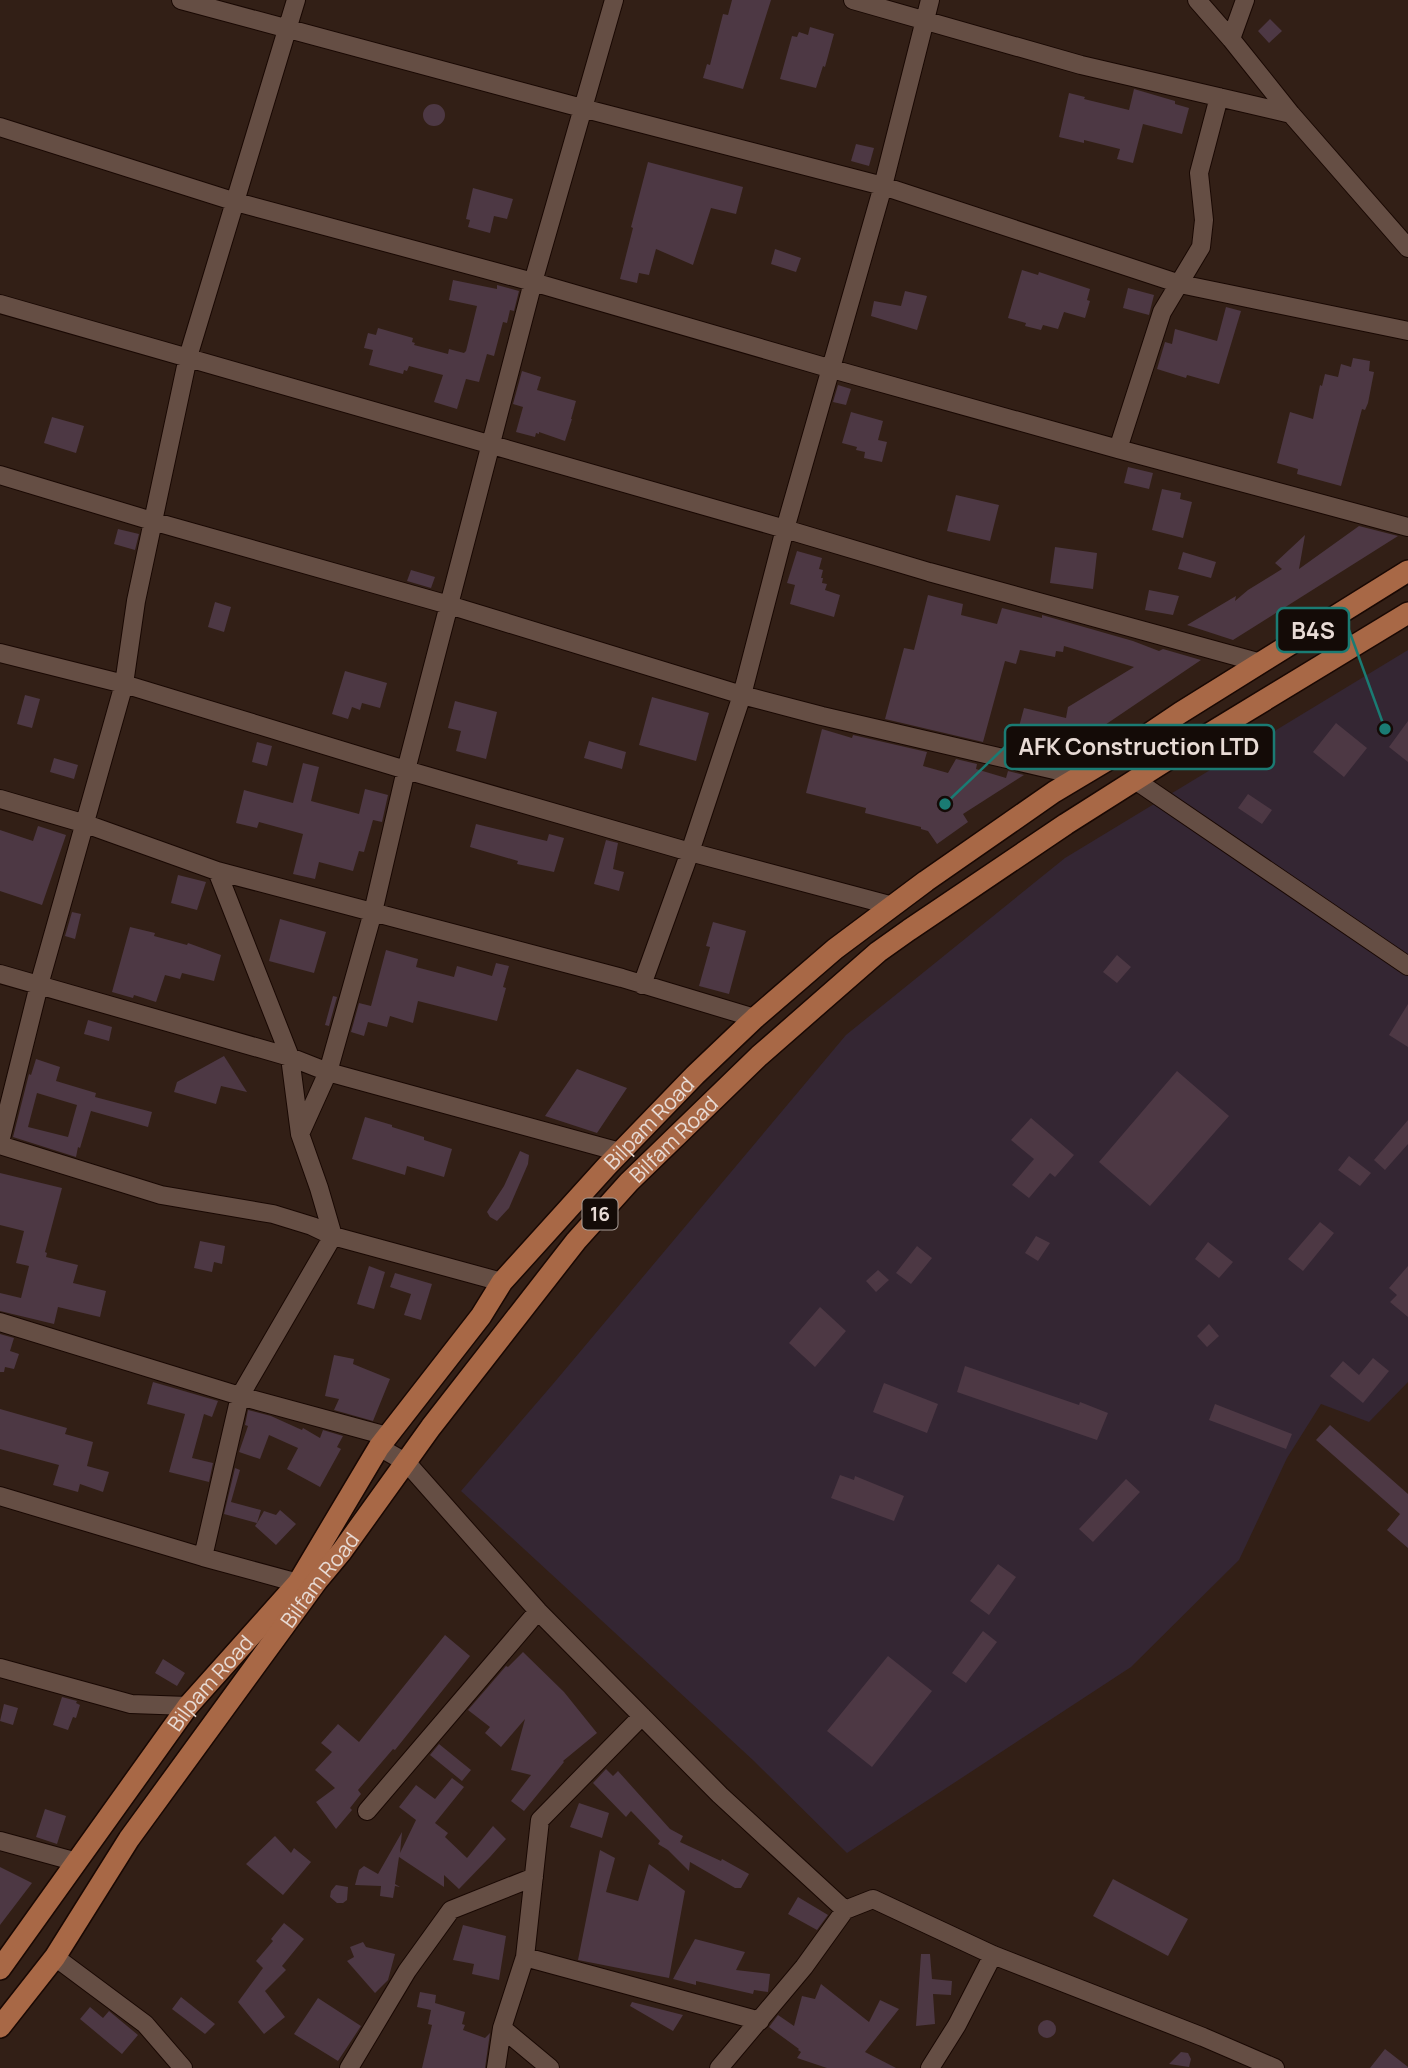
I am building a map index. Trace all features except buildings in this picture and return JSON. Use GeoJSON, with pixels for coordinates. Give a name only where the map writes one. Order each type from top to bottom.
{"type":"FeatureCollection","features":[{"type":"Feature","properties":{"kind":"main road","name":"Bilpam Road"},"geometry":{"type":"LineString","coordinates":[[0,1969],[188,1706],[307,1582],[383,1441],[481,1316],[502,1282],[620,1152],[695,1075],[755,1018],[835,949],[1054,792],[1408,571]]}},
{"type":"Feature","properties":{"kind":"main road","name":"Bilfam Road"},"geometry":{"type":"LineString","coordinates":[[0,2027],[55,1957],[129,1839],[307,1582],[342,1550],[504,1331],[576,1241],[629,1182],[759,1056],[888,944],[1135,780],[1408,613]]}},
{"type":"Feature","properties":{"kind":"street"},"geometry":{"type":"LineString","coordinates":[[181,0],[883,186],[1180,284],[1408,331]]}},
{"type":"Feature","properties":{"kind":"street"},"geometry":{"type":"LineString","coordinates":[[296,0],[188,357],[136,601],[124,684],[38,985],[0,1144],[161,1195],[273,1214],[312,1226],[333,1236],[502,1282]]}},
{"type":"Feature","properties":{"kind":"street"},"geometry":{"type":"LineString","coordinates":[[300,1134],[328,1072],[373,912],[406,770],[533,282],[614,0]]}},
{"type":"Feature","properties":{"kind":"street"},"geometry":{"type":"LineString","coordinates":[[853,0],[1081,65],[1291,114]]}},
{"type":"Feature","properties":{"kind":"street"},"geometry":{"type":"LineString","coordinates":[[642,985],[742,695],[785,529],[883,186],[930,0]]}},
{"type":"Feature","properties":{"kind":"street"},"geometry":{"type":"LineString","coordinates":[[1197,0],[1291,114],[1408,248]]}},
{"type":"Feature","properties":{"kind":"street"},"geometry":{"type":"LineString","coordinates":[[1231,38],[1245,0]]}},
{"type":"Feature","properties":{"kind":"street"},"geometry":{"type":"LineString","coordinates":[[1118,449],[1162,312],[1201,247],[1204,220],[1199,173],[1219,97]]}},
{"type":"Feature","properties":{"kind":"street"},"geometry":{"type":"LineString","coordinates":[[0,127],[236,202],[533,282],[1118,449],[1408,527]]}},
{"type":"Feature","properties":{"kind":"street"},"geometry":{"type":"LineString","coordinates":[[0,304],[929,572],[1261,663]]}},
{"type":"Feature","properties":{"kind":"street"},"geometry":{"type":"LineString","coordinates":[[0,475],[449,605],[742,695],[1080,776]]}},
{"type":"Feature","properties":{"kind":"street"},"geometry":{"type":"LineString","coordinates":[[0,653],[124,684],[406,770],[690,852],[893,906]]}},
{"type":"Feature","properties":{"kind":"street"},"geometry":{"type":"LineString","coordinates":[[1135,780],[1408,966]]}},
{"type":"Feature","properties":{"kind":"street"},"geometry":{"type":"LineString","coordinates":[[0,799],[86,824],[217,871],[755,1018]]}},
{"type":"Feature","properties":{"kind":"street"},"geometry":{"type":"LineString","coordinates":[[203,1557],[240,1396],[333,1236],[320,1188],[300,1134],[290,1058],[217,871]]}},
{"type":"Feature","properties":{"kind":"street"},"geometry":{"type":"LineString","coordinates":[[0,974],[290,1058],[328,1072],[620,1152]]}},
{"type":"Feature","properties":{"kind":"street"},"geometry":{"type":"LineString","coordinates":[[0,1322],[383,1441],[407,1463],[538,1611],[720,1795],[845,1910]]}},
{"type":"Feature","properties":{"kind":"street"},"geometry":{"type":"LineString","coordinates":[[0,1496],[203,1557],[307,1582]]}},
{"type":"Feature","properties":{"kind":"street"},"geometry":{"type":"LineString","coordinates":[[368,1811],[538,1611]]}},
{"type":"Feature","properties":{"kind":"street"},"geometry":{"type":"LineString","coordinates":[[0,1668],[131,1704],[188,1706]]}},
{"type":"Feature","properties":{"kind":"street"},"geometry":{"type":"LineString","coordinates":[[496,2068],[502,2028],[525,1957],[540,1820],[642,1716]]}},
{"type":"Feature","properties":{"kind":"street"},"geometry":{"type":"LineString","coordinates":[[0,1840],[77,1862]]}},
{"type":"Feature","properties":{"kind":"street"},"geometry":{"type":"LineString","coordinates":[[349,2068],[407,1971],[451,1910],[534,1877]]}},
{"type":"Feature","properties":{"kind":"street"},"geometry":{"type":"LineString","coordinates":[[719,2068],[804,1968],[845,1910],[873,1899],[993,1955],[1275,2068]]}},
{"type":"Feature","properties":{"kind":"street"},"geometry":{"type":"LineString","coordinates":[[930,2068],[957,2025],[993,1955]]}},
{"type":"Feature","properties":{"kind":"street"},"geometry":{"type":"LineString","coordinates":[[55,1957],[145,2024],[183,2068]]}},
{"type":"Feature","properties":{"kind":"street"},"geometry":{"type":"LineString","coordinates":[[525,1957],[760,2021]]}},
{"type":"Feature","properties":{"kind":"street"},"geometry":{"type":"LineString","coordinates":[[502,2028],[550,2068]]}},
{"type":"Feature","properties":{"kind":"shaded area"},"geometry":{"type":"Polygon","coordinates":[[[1408,650],[1408,1382],[1369,1422],[1321,1404],[1287,1458],[1239,1560],[1131,1667],[847,1853],[754,1761],[461,1491],[846,1035],[1065,858],[1408,650]]]}},
{"type":"Feature","properties":{"kind":"place","name":"B4S"},"geometry":{"type":"Point","coordinates":[1385,729]}},
{"type":"Feature","properties":{"kind":"place","name":"AFK Construction LTD"},"geometry":{"type":"Point","coordinates":[945,804]}}]}
